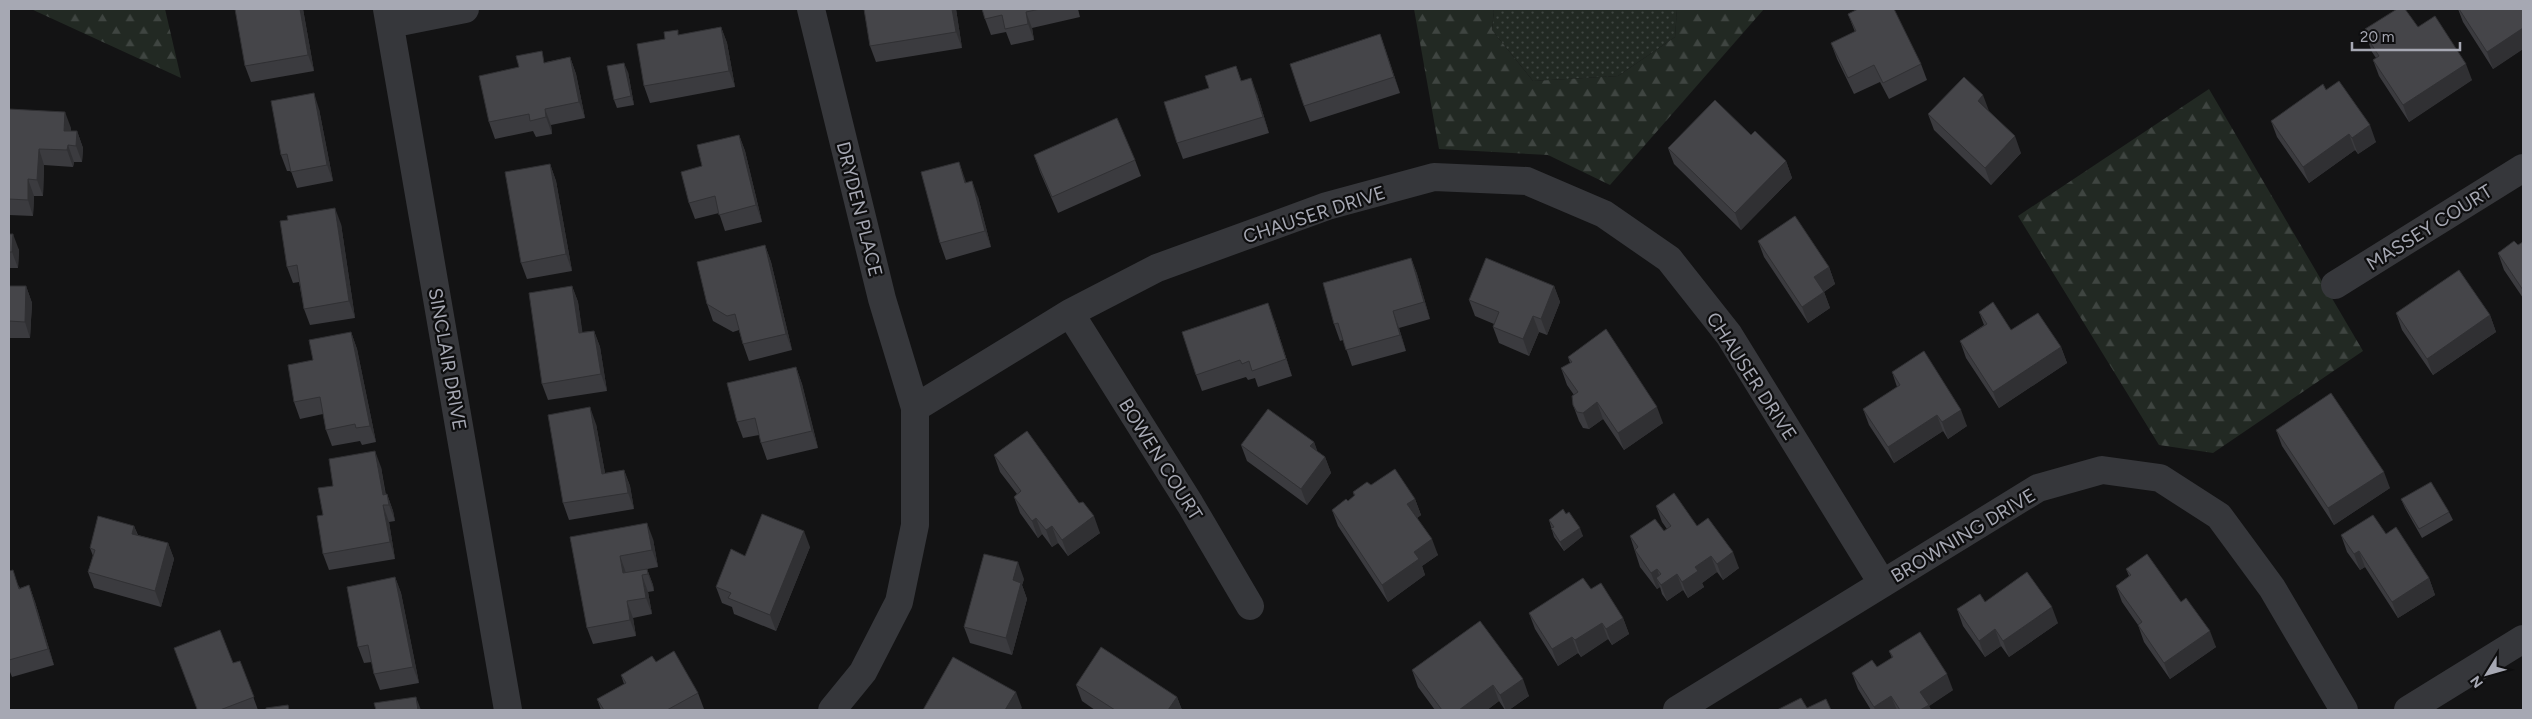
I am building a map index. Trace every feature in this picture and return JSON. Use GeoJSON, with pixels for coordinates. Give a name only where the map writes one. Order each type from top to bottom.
{"type":"FeatureCollection","features":[{"type":"Feature","properties":{"kind":"street"},"geometry":{"type":"LineString","coordinates":[[389,16],[465,9]]}},
{"type":"Feature","properties":{"kind":"street","name":"DRYDEN PLACE"},"geometry":{"type":"LineString","coordinates":[[811,9],[882,299],[915,408]]}},
{"type":"Feature","properties":{"kind":"street","name":"SINCLAIR DRIVE"},"geometry":{"type":"LineString","coordinates":[[389,16],[508,710]]}},
{"type":"Feature","properties":{"kind":"street","name":"MASSEY COURT"},"geometry":{"type":"LineString","coordinates":[[2335,285],[2523,168]]}},
{"type":"Feature","properties":{"kind":"street","name":"CHAUSER DRIVE"},"geometry":{"type":"LineString","coordinates":[[915,408],[1070,313],[1157,268],[1327,206],[1434,177],[1527,181],[1604,214],[1669,259],[1729,335],[1882,583]]}},
{"type":"Feature","properties":{"kind":"street","name":"BOWEN COURT"},"geometry":{"type":"LineString","coordinates":[[1070,313],[1190,504],[1250,606]]}},
{"type":"Feature","properties":{"kind":"street"},"geometry":{"type":"LineString","coordinates":[[832,710],[863,672],[899,602],[915,525],[915,408]]}},
{"type":"Feature","properties":{"kind":"street","name":"BROWNING DRIVE"},"geometry":{"type":"LineString","coordinates":[[1677,710],[2038,488],[2102,470],[2160,478],[2219,516],[2272,588],[2344,710]]}},
{"type":"Feature","properties":{"kind":"street"},"geometry":{"type":"LineString","coordinates":[[2408,710],[2523,639]]}},
{"type":"Feature","properties":{"kind":"green space"},"geometry":{"type":"Polygon","coordinates":[[[31,9],[165,9],[181,78],[31,9]]]}},
{"type":"Feature","properties":{"kind":"green space"},"geometry":{"type":"Polygon","coordinates":[[[1414,9],[1494,9],[1492,30],[1533,81],[1618,76],[1675,37],[1677,9],[1764,9],[1610,185],[1548,155],[1439,149],[1414,9]]]}},
{"type":"Feature","properties":{"kind":"green space"},"geometry":{"type":"Polygon","coordinates":[[[1494,9],[1677,9],[1675,37],[1618,76],[1533,81],[1492,30],[1494,9]]]}},
{"type":"Feature","properties":{"kind":"green space"},"geometry":{"type":"Polygon","coordinates":[[[2209,89],[2363,351],[2213,453],[2159,445],[2018,216],[2209,89]]]}},
{"type":"Feature","properties":{"kind":"building"},"geometry":{"type":"Polygon","coordinates":[[[235,9],[300,9],[308,55],[245,66],[235,9]]]}},
{"type":"Feature","properties":{"kind":"building"},"geometry":{"type":"Polygon","coordinates":[[[864,9],[952,9],[956,32],[870,46],[864,9]]]}},
{"type":"Feature","properties":{"kind":"building"},"geometry":{"type":"Polygon","coordinates":[[[982,9],[1040,9],[1026,12],[1028,24],[1005,29],[1002,15],[985,19],[982,9]]]}},
{"type":"Feature","properties":{"kind":"building"},"geometry":{"type":"Polygon","coordinates":[[[1858,9],[1894,9],[1921,64],[1883,83],[1874,65],[1848,78],[1831,43],[1856,31],[1848,14],[1858,9]]]}},
{"type":"Feature","properties":{"kind":"building"},"geometry":{"type":"Polygon","coordinates":[[[2397,9],[2405,9],[2418,27],[2435,16],[2466,64],[2403,105],[2373,60],[2379,56],[2366,36],[2365,29],[2397,9]]]}},
{"type":"Feature","properties":{"kind":"building"},"geometry":{"type":"Polygon","coordinates":[[[2459,9],[2523,9],[2523,28],[2487,52],[2459,9]]]}},
{"type":"Feature","properties":{"kind":"building"},"geometry":{"type":"Polygon","coordinates":[[[721,27],[729,71],[644,86],[637,44],[665,39],[664,32],[678,30],[678,35],[721,27]]]}},
{"type":"Feature","properties":{"kind":"building"},"geometry":{"type":"Polygon","coordinates":[[[1380,34],[1394,77],[1304,106],[1290,64],[1380,34]]]}},
{"type":"Feature","properties":{"kind":"building"},"geometry":{"type":"Polygon","coordinates":[[[542,51],[544,63],[570,57],[579,102],[545,109],[546,117],[530,121],[529,114],[489,122],[479,76],[519,67],[516,56],[542,51]]]}},
{"type":"Feature","properties":{"kind":"building"},"geometry":{"type":"Polygon","coordinates":[[[624,63],[631,96],[614,100],[607,66],[624,63]]]}},
{"type":"Feature","properties":{"kind":"building"},"geometry":{"type":"Polygon","coordinates":[[[1236,66],[1241,81],[1251,78],[1263,117],[1177,143],[1164,102],[1209,88],[1205,76],[1236,66]]]}},
{"type":"Feature","properties":{"kind":"building"},"geometry":{"type":"Polygon","coordinates":[[[1964,77],[1983,95],[1978,101],[2015,136],[1985,168],[1928,114],[1964,77]]]}},
{"type":"Feature","properties":{"kind":"building"},"geometry":{"type":"Polygon","coordinates":[[[2339,81],[2370,125],[2352,138],[2349,134],[2303,167],[2271,121],[2323,84],[2326,90],[2339,81]]]}},
{"type":"Feature","properties":{"kind":"building"},"geometry":{"type":"Polygon","coordinates":[[[314,93],[327,165],[291,172],[287,154],[281,155],[271,101],[314,93]]]}},
{"type":"Feature","properties":{"kind":"building"},"geometry":{"type":"Polygon","coordinates":[[[1715,100],[1751,135],[1755,131],[1786,161],[1735,213],[1668,148],[1715,100]]]}},
{"type":"Feature","properties":{"kind":"building"},"geometry":{"type":"Polygon","coordinates":[[[9,109],[65,112],[64,131],[77,131],[76,146],[68,145],[67,150],[39,149],[37,180],[28,179],[28,200],[9,199],[9,109]]]}},
{"type":"Feature","properties":{"kind":"building"},"geometry":{"type":"Polygon","coordinates":[[[1117,118],[1135,160],[1052,197],[1034,155],[1117,118]]]}},
{"type":"Feature","properties":{"kind":"building"},"geometry":{"type":"Polygon","coordinates":[[[739,135],[756,205],[719,215],[715,196],[689,203],[681,172],[702,166],[697,145],[739,135]]]}},
{"type":"Feature","properties":{"kind":"building"},"geometry":{"type":"Polygon","coordinates":[[[959,162],[965,183],[972,181],[985,231],[940,243],[921,172],[959,162]]]}},
{"type":"Feature","properties":{"kind":"building"},"geometry":{"type":"Polygon","coordinates":[[[550,164],[566,254],[521,263],[505,172],[550,164]]]}},
{"type":"Feature","properties":{"kind":"building"},"geometry":{"type":"Polygon","coordinates":[[[335,208],[349,301],[304,309],[297,265],[287,267],[280,221],[288,220],[287,216],[335,208]]]}},
{"type":"Feature","properties":{"kind":"building"},"geometry":{"type":"Polygon","coordinates":[[[1795,216],[1829,267],[1814,277],[1824,292],[1802,307],[1758,241],[1795,216]]]}},
{"type":"Feature","properties":{"kind":"building"},"geometry":{"type":"Polygon","coordinates":[[[9,234],[13,234],[12,252],[9,252],[9,234]]]}},
{"type":"Feature","properties":{"kind":"building"},"geometry":{"type":"Polygon","coordinates":[[[2514,241],[2518,245],[2523,242],[2523,290],[2498,253],[2514,241]]]}},
{"type":"Feature","properties":{"kind":"building"},"geometry":{"type":"Polygon","coordinates":[[[765,245],[786,334],[743,344],[735,314],[727,316],[707,304],[697,262],[765,245]]]}},
{"type":"Feature","properties":{"kind":"building"},"geometry":{"type":"Polygon","coordinates":[[[1411,258],[1424,302],[1393,311],[1400,335],[1346,350],[1338,323],[1334,324],[1323,283],[1411,258]]]}},
{"type":"Feature","properties":{"kind":"building"},"geometry":{"type":"Polygon","coordinates":[[[1486,258],[1554,286],[1541,319],[1533,316],[1523,339],[1493,327],[1499,312],[1469,300],[1486,258]]]}},
{"type":"Feature","properties":{"kind":"building"},"geometry":{"type":"Polygon","coordinates":[[[2459,270],[2490,315],[2427,359],[2396,313],[2459,270]]]}},
{"type":"Feature","properties":{"kind":"building"},"geometry":{"type":"Polygon","coordinates":[[[9,286],[26,286],[25,322],[9,321],[9,286]]]}},
{"type":"Feature","properties":{"kind":"building"},"geometry":{"type":"Polygon","coordinates":[[[572,286],[579,333],[594,331],[601,374],[542,384],[529,293],[572,286]]]}},
{"type":"Feature","properties":{"kind":"building"},"geometry":{"type":"Polygon","coordinates":[[[1993,302],[2011,330],[2038,313],[2061,347],[1993,392],[1960,341],[1987,324],[1979,312],[1993,302]]]}},
{"type":"Feature","properties":{"kind":"building"},"geometry":{"type":"Polygon","coordinates":[[[1268,303],[1286,359],[1252,371],[1249,361],[1242,364],[1240,360],[1196,375],[1182,332],[1268,303]]]}},
{"type":"Feature","properties":{"kind":"building"},"geometry":{"type":"Polygon","coordinates":[[[1606,329],[1657,407],[1618,433],[1597,402],[1583,413],[1577,412],[1573,405],[1572,396],[1578,392],[1561,368],[1572,362],[1568,357],[1606,329]]]}},
{"type":"Feature","properties":{"kind":"building"},"geometry":{"type":"Polygon","coordinates":[[[351,332],[370,426],[356,428],[355,424],[326,430],[320,397],[294,402],[288,365],[313,360],[309,340],[351,332]]]}},
{"type":"Feature","properties":{"kind":"building"},"geometry":{"type":"Polygon","coordinates":[[[1924,351],[1961,410],[1942,422],[1937,415],[1888,447],[1863,409],[1900,385],[1892,372],[1924,351]]]}},
{"type":"Feature","properties":{"kind":"building"},"geometry":{"type":"Polygon","coordinates":[[[796,367],[812,431],[761,443],[755,418],[737,422],[727,383],[796,367]]]}},
{"type":"Feature","properties":{"kind":"building"},"geometry":{"type":"Polygon","coordinates":[[[2331,393],[2384,472],[2328,508],[2276,430],[2331,393]]]}},
{"type":"Feature","properties":{"kind":"building"},"geometry":{"type":"Polygon","coordinates":[[[590,407],[602,474],[624,470],[628,493],[563,503],[548,415],[590,407]]]}},
{"type":"Feature","properties":{"kind":"building"},"geometry":{"type":"Polygon","coordinates":[[[1268,409],[1314,442],[1310,446],[1325,457],[1301,489],[1241,445],[1268,409]]]}},
{"type":"Feature","properties":{"kind":"building"},"geometry":{"type":"Polygon","coordinates":[[[1027,431],[1079,503],[1083,502],[1094,516],[1062,540],[1052,526],[1046,530],[1036,518],[1032,521],[1014,497],[1021,491],[994,455],[1027,431]]]}},
{"type":"Feature","properties":{"kind":"building"},"geometry":{"type":"Polygon","coordinates":[[[375,451],[383,495],[387,494],[389,505],[383,505],[390,542],[323,554],[317,516],[323,515],[318,488],[333,486],[329,459],[375,451]]]}},
{"type":"Feature","properties":{"kind":"building"},"geometry":{"type":"Polygon","coordinates":[[[1395,469],[1415,499],[1407,504],[1432,539],[1414,552],[1419,559],[1382,585],[1332,510],[1346,499],[1348,501],[1355,495],[1353,492],[1367,482],[1371,485],[1395,469]]]}},
{"type":"Feature","properties":{"kind":"building"},"geometry":{"type":"Polygon","coordinates":[[[2431,482],[2449,512],[2419,529],[2401,499],[2431,482]]]}},
{"type":"Feature","properties":{"kind":"building"},"geometry":{"type":"Polygon","coordinates":[[[1674,493],[1697,526],[1708,518],[1733,552],[1717,564],[1711,556],[1695,567],[1698,571],[1682,582],[1677,574],[1661,585],[1656,578],[1661,574],[1657,569],[1651,573],[1635,550],[1638,547],[1630,536],[1655,519],[1664,531],[1671,526],[1656,506],[1674,493]]]}},
{"type":"Feature","properties":{"kind":"building"},"geometry":{"type":"Polygon","coordinates":[[[1563,509],[1566,514],[1569,512],[1580,528],[1560,542],[1551,528],[1554,527],[1549,520],[1563,509]]]}},
{"type":"Feature","properties":{"kind":"building"},"geometry":{"type":"Polygon","coordinates":[[[762,514],[804,531],[770,615],[728,598],[731,593],[716,587],[731,549],[745,556],[762,514]]]}},
{"type":"Feature","properties":{"kind":"building"},"geometry":{"type":"Polygon","coordinates":[[[2373,515],[2386,534],[2396,527],[2429,578],[2392,602],[2359,551],[2354,554],[2341,535],[2373,515]]]}},
{"type":"Feature","properties":{"kind":"building"},"geometry":{"type":"Polygon","coordinates":[[[98,516],[134,526],[132,534],[168,543],[155,591],[88,572],[95,550],[90,548],[98,516]]]}},
{"type":"Feature","properties":{"kind":"building"},"geometry":{"type":"Polygon","coordinates":[[[647,523],[652,550],[620,556],[623,573],[647,569],[648,574],[642,575],[646,598],[627,601],[630,620],[587,628],[570,537],[647,523]]]}},
{"type":"Feature","properties":{"kind":"building"},"geometry":{"type":"Polygon","coordinates":[[[984,554],[1018,562],[1013,580],[1021,583],[1006,638],[964,627],[984,554]]]}},
{"type":"Feature","properties":{"kind":"building"},"geometry":{"type":"Polygon","coordinates":[[[2147,554],[2181,602],[2186,598],[2210,631],[2164,663],[2138,625],[2142,622],[2116,586],[2131,575],[2126,569],[2147,554]]]}},
{"type":"Feature","properties":{"kind":"building"},"geometry":{"type":"Polygon","coordinates":[[[13,570],[19,589],[29,585],[48,649],[9,660],[9,571],[13,570]]]}},
{"type":"Feature","properties":{"kind":"building"},"geometry":{"type":"Polygon","coordinates":[[[2027,572],[2052,607],[2003,641],[1995,629],[1979,641],[1957,609],[1980,594],[1985,602],[2027,572]]]}},
{"type":"Feature","properties":{"kind":"building"},"geometry":{"type":"Polygon","coordinates":[[[395,577],[413,667],[374,674],[368,645],[358,647],[347,587],[395,577]]]}},
{"type":"Feature","properties":{"kind":"building"},"geometry":{"type":"Polygon","coordinates":[[[1583,578],[1591,589],[1601,583],[1623,618],[1606,629],[1602,623],[1575,640],[1572,637],[1552,649],[1529,613],[1583,578]]]}},
{"type":"Feature","properties":{"kind":"building"},"geometry":{"type":"Polygon","coordinates":[[[1480,621],[1523,679],[1500,695],[1493,685],[1459,710],[1442,710],[1412,670],[1480,621]]]}},
{"type":"Feature","properties":{"kind":"building"},"geometry":{"type":"Polygon","coordinates":[[[220,630],[233,663],[240,661],[254,697],[220,710],[194,710],[197,709],[174,648],[220,630]]]}},
{"type":"Feature","properties":{"kind":"building"},"geometry":{"type":"Polygon","coordinates":[[[1920,632],[1947,674],[1920,692],[1929,705],[1920,710],[1900,710],[1891,696],[1874,707],[1852,673],[1872,660],[1877,667],[1893,657],[1889,651],[1920,632]]]}},
{"type":"Feature","properties":{"kind":"building"},"geometry":{"type":"Polygon","coordinates":[[[1101,647],[1177,697],[1168,710],[1115,710],[1076,685],[1101,647]]]}},
{"type":"Feature","properties":{"kind":"building"},"geometry":{"type":"Polygon","coordinates":[[[674,651],[698,693],[667,710],[604,710],[597,699],[626,683],[621,675],[652,656],[656,662],[674,651]]]}},
{"type":"Feature","properties":{"kind":"building"},"geometry":{"type":"Polygon","coordinates":[[[953,657],[1016,692],[1005,710],[923,710],[953,657]]]}},
{"type":"Feature","properties":{"kind":"building"},"geometry":{"type":"Polygon","coordinates":[[[416,697],[418,710],[376,710],[374,703],[416,697]]]}},
{"type":"Feature","properties":{"kind":"building"},"geometry":{"type":"Polygon","coordinates":[[[1801,698],[1807,708],[1826,699],[1831,710],[1777,710],[1801,698]]]}},
{"type":"Feature","properties":{"kind":"building"},"geometry":{"type":"Polygon","coordinates":[[[288,705],[289,710],[266,710],[266,708],[288,705]]]}}]}
